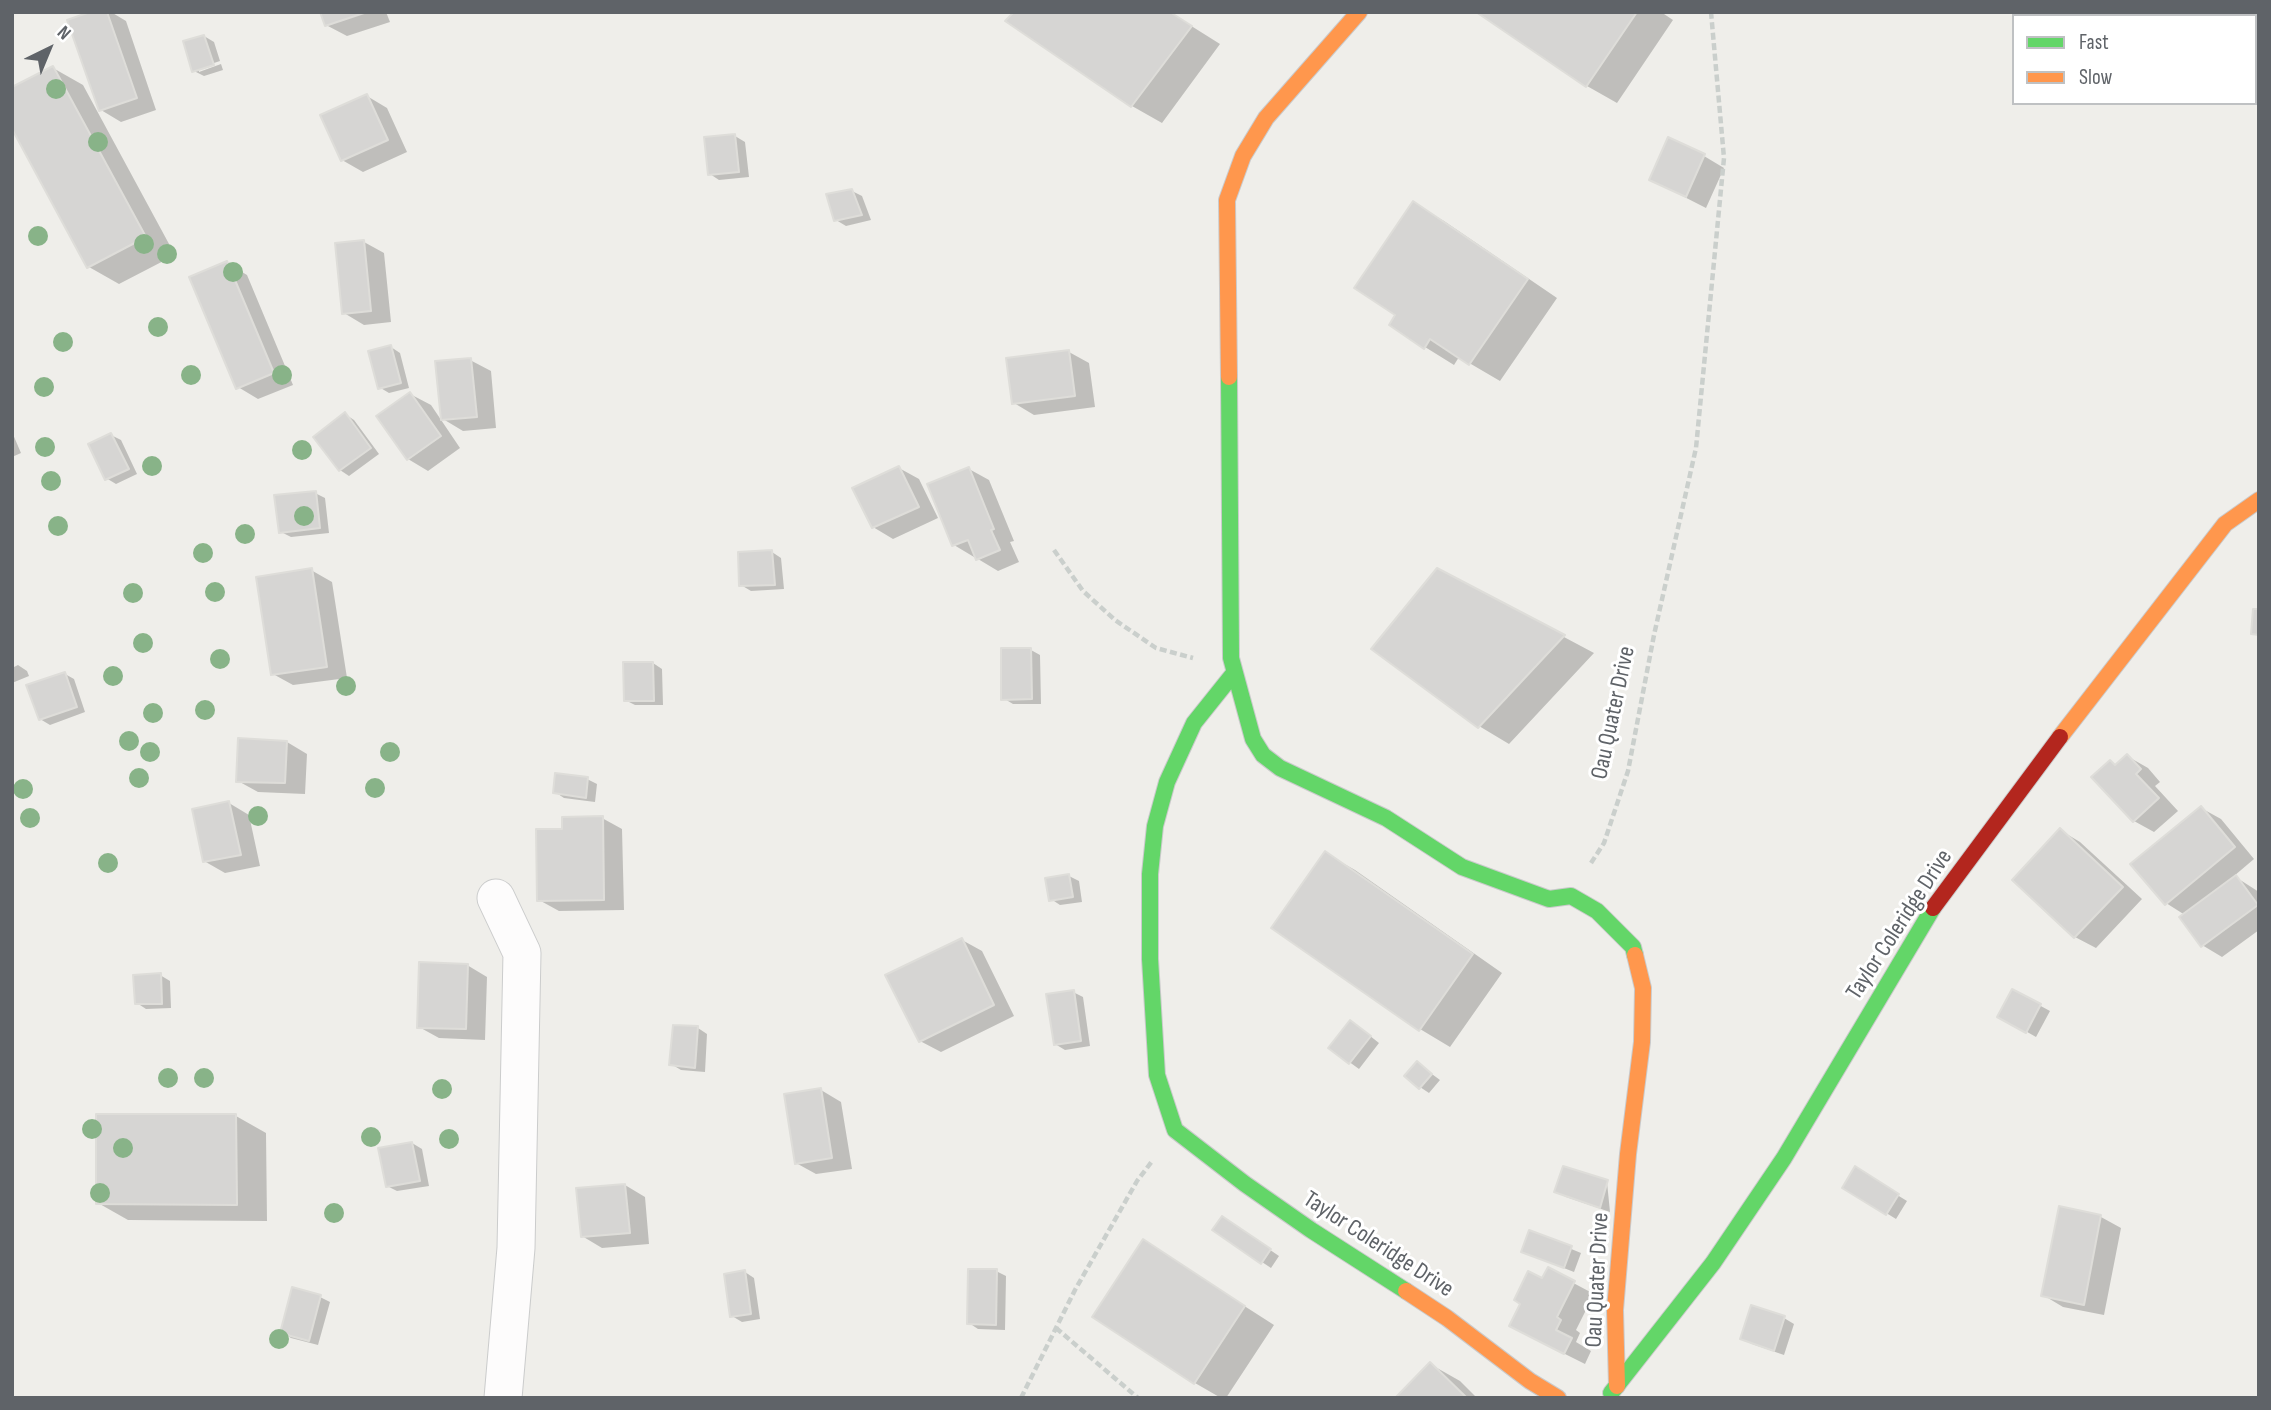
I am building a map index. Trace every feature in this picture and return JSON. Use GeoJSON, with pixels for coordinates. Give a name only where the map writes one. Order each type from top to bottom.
{"type":"FeatureCollection","features":[{"type":"Feature","properties":{"kind":"street"},"geometry":{"type":"LineString","coordinates":[[1359,12],[1266,118],[1243,156],[1227,200],[1232,666],[1252,739],[1264,755],[1280,768],[1386,818],[1462,867],[1549,899],[1571,896]]}},
{"type":"Feature","properties":{"kind":"street","name":"Taylor Coleridge Drive"},"geometry":{"type":"LineString","coordinates":[[1612,1392],[1713,1263],[1784,1157],[1936,902],[2225,524],[2259,500]]}},
{"type":"Feature","properties":{"kind":"street"},"geometry":{"type":"LineString","coordinates":[[1175,1130],[1157,1075],[1150,935],[1150,874],[1155,827],[1167,782],[1194,723],[1232,666]]}},
{"type":"Feature","properties":{"kind":"street","name":"Oau Quater Drive"},"geometry":{"type":"LineString","coordinates":[[1571,896],[1597,911],[1633,947],[1643,988],[1642,1042],[1628,1154],[1615,1310],[1612,1392]]}},
{"type":"Feature","properties":{"kind":"street"},"geometry":{"type":"LineString","coordinates":[[496,898],[522,953],[516,1248],[503,1398]]}},
{"type":"Feature","properties":{"kind":"street","name":"Taylor Coleridge Drive"},"geometry":{"type":"LineString","coordinates":[[1175,1130],[1289,1214],[1447,1318],[1530,1381],[1558,1398]]}},
{"type":"Feature","properties":{"kind":"path","name":"Oau Quater Drive"},"geometry":{"type":"LineString","coordinates":[[1571,896],[1604,843],[1628,771],[1654,635],[1696,448],[1724,158],[1710,12]]}},
{"type":"Feature","properties":{"kind":"path"},"geometry":{"type":"LineString","coordinates":[[1054,550],[1083,591],[1115,620],[1156,648],[1232,666]]}},
{"type":"Feature","properties":{"kind":"path"},"geometry":{"type":"LineString","coordinates":[[1021,1398],[1075,1290],[1137,1181],[1175,1130]]}},
{"type":"Feature","properties":{"kind":"path"},"geometry":{"type":"LineString","coordinates":[[1056,1328],[1138,1398]]}},
{"type":"Feature","properties":{"kind":"building"},"geometry":{"type":"Polygon","coordinates":[[[90,12],[107,12],[137,98],[99,111],[67,20],[90,12]]]}},
{"type":"Feature","properties":{"kind":"building"},"geometry":{"type":"Polygon","coordinates":[[[320,12],[367,12],[325,26],[320,12]]]}},
{"type":"Feature","properties":{"kind":"building"},"geometry":{"type":"Polygon","coordinates":[[[1014,12],[1170,12],[1192,26],[1131,107],[1005,21],[1014,12]]]}},
{"type":"Feature","properties":{"kind":"building"},"geometry":{"type":"Polygon","coordinates":[[[1476,12],[1637,12],[1586,87],[1476,12]]]}},
{"type":"Feature","properties":{"kind":"building"},"geometry":{"type":"Polygon","coordinates":[[[204,35],[214,65],[192,72],[183,41],[204,35]]]}},
{"type":"Feature","properties":{"kind":"building"},"geometry":{"type":"Polygon","coordinates":[[[53,66],[146,237],[87,268],[12,129],[12,87],[53,66]]]}},
{"type":"Feature","properties":{"kind":"building"},"geometry":{"type":"Polygon","coordinates":[[[367,94],[388,140],[341,161],[320,115],[367,94]]]}},
{"type":"Feature","properties":{"kind":"building"},"geometry":{"type":"Polygon","coordinates":[[[735,134],[739,172],[708,175],[704,137],[735,134]]]}},
{"type":"Feature","properties":{"kind":"building"},"geometry":{"type":"Polygon","coordinates":[[[1668,137],[1705,154],[1686,197],[1649,180],[1668,137]]]}},
{"type":"Feature","properties":{"kind":"building"},"geometry":{"type":"Polygon","coordinates":[[[852,189],[862,215],[834,221],[826,194],[852,189]]]}},
{"type":"Feature","properties":{"kind":"building"},"geometry":{"type":"Polygon","coordinates":[[[1413,201],[1528,279],[1469,365],[1430,339],[1424,349],[1389,325],[1395,315],[1354,288],[1413,201]]]}},
{"type":"Feature","properties":{"kind":"building"},"geometry":{"type":"Polygon","coordinates":[[[364,240],[371,311],[342,314],[335,243],[364,240]]]}},
{"type":"Feature","properties":{"kind":"building"},"geometry":{"type":"Polygon","coordinates":[[[227,261],[274,373],[236,389],[189,277],[227,261]]]}},
{"type":"Feature","properties":{"kind":"building"},"geometry":{"type":"Polygon","coordinates":[[[391,345],[401,383],[378,389],[368,351],[391,345]]]}},
{"type":"Feature","properties":{"kind":"building"},"geometry":{"type":"Polygon","coordinates":[[[1069,350],[1075,396],[1012,404],[1006,358],[1069,350]]]}},
{"type":"Feature","properties":{"kind":"building"},"geometry":{"type":"Polygon","coordinates":[[[471,358],[477,417],[441,420],[435,361],[471,358]]]}},
{"type":"Feature","properties":{"kind":"building"},"geometry":{"type":"Polygon","coordinates":[[[410,392],[441,436],[407,460],[376,416],[410,392]]]}},
{"type":"Feature","properties":{"kind":"building"},"geometry":{"type":"Polygon","coordinates":[[[345,412],[371,448],[339,471],[313,437],[345,412]]]}},
{"type":"Feature","properties":{"kind":"building"},"geometry":{"type":"Polygon","coordinates":[[[111,433],[129,469],[105,480],[88,444],[111,433]]]}},
{"type":"Feature","properties":{"kind":"building"},"geometry":{"type":"Polygon","coordinates":[[[899,466],[919,507],[872,528],[852,488],[899,466]]]}},
{"type":"Feature","properties":{"kind":"building"},"geometry":{"type":"Polygon","coordinates":[[[969,467],[1000,550],[976,560],[968,540],[952,546],[927,484],[969,467]]]}},
{"type":"Feature","properties":{"kind":"building"},"geometry":{"type":"Polygon","coordinates":[[[316,491],[320,528],[279,533],[274,495],[316,491]]]}},
{"type":"Feature","properties":{"kind":"building"},"geometry":{"type":"Polygon","coordinates":[[[772,550],[775,585],[739,586],[738,552],[772,550]]]}},
{"type":"Feature","properties":{"kind":"building"},"geometry":{"type":"Polygon","coordinates":[[[312,568],[327,667],[271,675],[256,577],[312,568]]]}},
{"type":"Feature","properties":{"kind":"building"},"geometry":{"type":"Polygon","coordinates":[[[1437,568],[1565,635],[1478,728],[1371,649],[1437,568]]]}},
{"type":"Feature","properties":{"kind":"building"},"geometry":{"type":"Polygon","coordinates":[[[2253,609],[2259,609],[2259,635],[2251,634],[2253,609]]]}},
{"type":"Feature","properties":{"kind":"building"},"geometry":{"type":"Polygon","coordinates":[[[1001,648],[1031,648],[1032,699],[1001,700],[1001,648]]]}},
{"type":"Feature","properties":{"kind":"building"},"geometry":{"type":"Polygon","coordinates":[[[623,662],[653,662],[654,701],[624,701],[623,662]]]}},
{"type":"Feature","properties":{"kind":"building"},"geometry":{"type":"Polygon","coordinates":[[[65,672],[77,707],[39,720],[26,685],[65,672]]]}},
{"type":"Feature","properties":{"kind":"building"},"geometry":{"type":"Polygon","coordinates":[[[238,738],[287,741],[285,783],[236,782],[238,738]]]}},
{"type":"Feature","properties":{"kind":"building"},"geometry":{"type":"Polygon","coordinates":[[[2127,754],[2141,769],[2136,774],[2159,798],[2133,822],[2091,777],[2110,760],[2115,765],[2127,754]]]}},
{"type":"Feature","properties":{"kind":"building"},"geometry":{"type":"Polygon","coordinates":[[[555,773],[588,777],[586,798],[553,793],[555,773]]]}},
{"type":"Feature","properties":{"kind":"building"},"geometry":{"type":"Polygon","coordinates":[[[229,801],[241,855],[203,862],[192,809],[229,801]]]}},
{"type":"Feature","properties":{"kind":"building"},"geometry":{"type":"Polygon","coordinates":[[[2201,806],[2235,847],[2165,905],[2130,864],[2201,806]]]}},
{"type":"Feature","properties":{"kind":"building"},"geometry":{"type":"Polygon","coordinates":[[[603,816],[604,900],[537,901],[536,829],[562,829],[562,817],[603,816]]]}},
{"type":"Feature","properties":{"kind":"building"},"geometry":{"type":"Polygon","coordinates":[[[2060,828],[2123,887],[2074,938],[2012,880],[2060,828]]]}},
{"type":"Feature","properties":{"kind":"building"},"geometry":{"type":"Polygon","coordinates":[[[1325,851],[1473,954],[1419,1031],[1271,928],[1325,851]]]}},
{"type":"Feature","properties":{"kind":"building"},"geometry":{"type":"Polygon","coordinates":[[[1069,874],[1073,897],[1049,901],[1045,878],[1069,874]]]}},
{"type":"Feature","properties":{"kind":"building"},"geometry":{"type":"Polygon","coordinates":[[[2236,875],[2258,905],[2201,947],[2179,917],[2236,875]]]}},
{"type":"Feature","properties":{"kind":"building"},"geometry":{"type":"Polygon","coordinates":[[[962,938],[994,1005],[919,1042],[885,975],[962,938]]]}},
{"type":"Feature","properties":{"kind":"building"},"geometry":{"type":"Polygon","coordinates":[[[419,962],[468,964],[466,1029],[417,1028],[419,962]]]}},
{"type":"Feature","properties":{"kind":"building"},"geometry":{"type":"Polygon","coordinates":[[[161,973],[162,1004],[135,1004],[133,975],[161,973]]]}},
{"type":"Feature","properties":{"kind":"building"},"geometry":{"type":"Polygon","coordinates":[[[2012,989],[2041,1004],[2026,1033],[1997,1017],[2012,989]]]}},
{"type":"Feature","properties":{"kind":"building"},"geometry":{"type":"Polygon","coordinates":[[[1074,990],[1081,1041],[1054,1045],[1046,994],[1074,990]]]}},
{"type":"Feature","properties":{"kind":"building"},"geometry":{"type":"Polygon","coordinates":[[[1350,1020],[1371,1036],[1349,1064],[1328,1048],[1350,1020]]]}},
{"type":"Feature","properties":{"kind":"building"},"geometry":{"type":"Polygon","coordinates":[[[673,1025],[698,1026],[695,1068],[669,1065],[673,1025]]]}},
{"type":"Feature","properties":{"kind":"building"},"geometry":{"type":"Polygon","coordinates":[[[1417,1061],[1432,1074],[1419,1089],[1404,1076],[1417,1061]]]}},
{"type":"Feature","properties":{"kind":"building"},"geometry":{"type":"Polygon","coordinates":[[[821,1088],[832,1158],[795,1164],[784,1094],[821,1088]]]}},
{"type":"Feature","properties":{"kind":"building"},"geometry":{"type":"Polygon","coordinates":[[[96,1114],[236,1114],[237,1205],[96,1204],[96,1114]]]}},
{"type":"Feature","properties":{"kind":"building"},"geometry":{"type":"Polygon","coordinates":[[[412,1142],[420,1181],[386,1187],[378,1148],[412,1142]]]}},
{"type":"Feature","properties":{"kind":"building"},"geometry":{"type":"Polygon","coordinates":[[[1563,1166],[1608,1180],[1600,1208],[1554,1192],[1563,1166]]]}},
{"type":"Feature","properties":{"kind":"building"},"geometry":{"type":"Polygon","coordinates":[[[1855,1166],[1899,1194],[1886,1215],[1842,1188],[1855,1166]]]}},
{"type":"Feature","properties":{"kind":"building"},"geometry":{"type":"Polygon","coordinates":[[[625,1184],[630,1233],[581,1237],[576,1188],[625,1184]]]}},
{"type":"Feature","properties":{"kind":"building"},"geometry":{"type":"Polygon","coordinates":[[[2059,1206],[2101,1215],[2084,1305],[2041,1296],[2059,1206]]]}},
{"type":"Feature","properties":{"kind":"building"},"geometry":{"type":"Polygon","coordinates":[[[1222,1216],[1271,1249],[1261,1264],[1212,1230],[1222,1216]]]}},
{"type":"Feature","properties":{"kind":"building"},"geometry":{"type":"Polygon","coordinates":[[[1529,1230],[1572,1246],[1564,1268],[1521,1252],[1529,1230]]]}},
{"type":"Feature","properties":{"kind":"building"},"geometry":{"type":"Polygon","coordinates":[[[1143,1239],[1245,1306],[1194,1384],[1092,1317],[1143,1239]]]}},
{"type":"Feature","properties":{"kind":"building"},"geometry":{"type":"Polygon","coordinates":[[[1548,1267],[1575,1281],[1557,1317],[1561,1320],[1556,1330],[1572,1338],[1564,1354],[1509,1326],[1520,1304],[1514,1300],[1528,1271],[1542,1278],[1548,1267]]]}},
{"type":"Feature","properties":{"kind":"building"},"geometry":{"type":"Polygon","coordinates":[[[968,1269],[997,1269],[996,1325],[967,1324],[968,1269]]]}},
{"type":"Feature","properties":{"kind":"building"},"geometry":{"type":"Polygon","coordinates":[[[745,1270],[751,1314],[730,1317],[724,1274],[745,1270]]]}},
{"type":"Feature","properties":{"kind":"building"},"geometry":{"type":"Polygon","coordinates":[[[292,1287],[321,1295],[309,1341],[280,1333],[292,1287]]]}},
{"type":"Feature","properties":{"kind":"building"},"geometry":{"type":"Polygon","coordinates":[[[1751,1305],[1785,1316],[1774,1351],[1740,1339],[1751,1305]]]}},
{"type":"Feature","properties":{"kind":"building"},"geometry":{"type":"Polygon","coordinates":[[[1430,1362],[1467,1398],[1395,1398],[1430,1362]]]}},
{"type":"Feature","properties":{"kind":"traffic: fast"},"geometry":{"type":"LineString","coordinates":[[1229,377],[1231,658],[1253,739],[1263,755],[1280,768],[1386,818],[1462,867],[1549,899],[1571,896],[1597,911],[1633,947],[1635,955]]}},
{"type":"Feature","properties":{"kind":"traffic: fast"},"geometry":{"type":"LineString","coordinates":[[1234,673],[1194,723],[1167,782],[1155,826],[1150,874],[1150,959],[1157,1075],[1175,1130],[1245,1184],[1406,1291]]}},
{"type":"Feature","properties":{"kind":"traffic: fast"},"geometry":{"type":"LineString","coordinates":[[1611,1393],[1713,1263],[1784,1158],[1933,908]]}},
{"type":"Feature","properties":{"kind":"traffic: slow"},"geometry":{"type":"LineString","coordinates":[[1229,377],[1227,200],[1243,156],[1266,118],[1359,12]]}},
{"type":"Feature","properties":{"kind":"traffic: slow"},"geometry":{"type":"LineString","coordinates":[[2060,737],[2225,524],[2259,500]]}},
{"type":"Feature","properties":{"kind":"traffic: slow"},"geometry":{"type":"LineString","coordinates":[[1617,1386],[1615,1310],[1628,1154],[1642,1042],[1643,988],[1635,955]]}},
{"type":"Feature","properties":{"kind":"traffic: slow"},"geometry":{"type":"LineString","coordinates":[[1406,1291],[1447,1318],[1530,1381],[1558,1398]]}},
{"type":"Feature","properties":{"kind":"traffic: jam"},"geometry":{"type":"LineString","coordinates":[[1933,908],[2060,737]]}}]}
